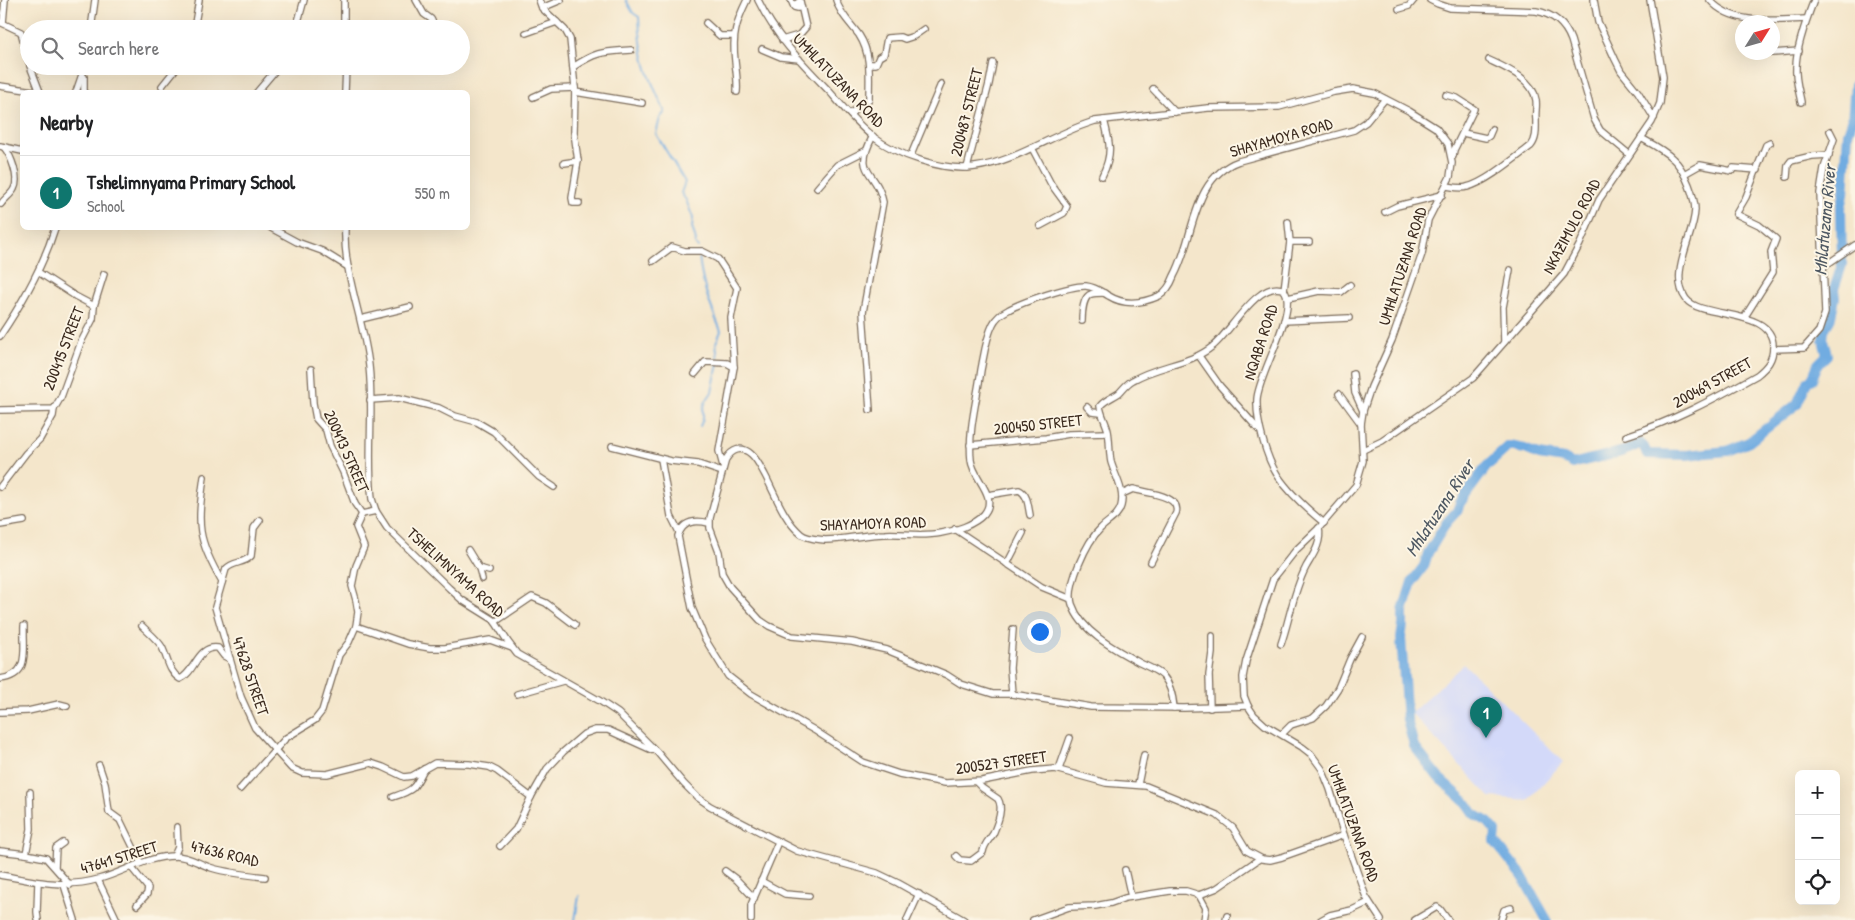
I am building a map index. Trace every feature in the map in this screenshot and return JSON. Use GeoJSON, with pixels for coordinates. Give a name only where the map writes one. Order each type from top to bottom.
{"type":"FeatureCollection","features":[{"type":"Feature","properties":{"kind":"street"},"geometry":{"type":"LineString","coordinates":[[5,0],[2,22],[20,31]]}},
{"type":"Feature","properties":{"kind":"street"},"geometry":{"type":"LineString","coordinates":[[93,20],[96,0]]}},
{"type":"Feature","properties":{"kind":"street"},"geometry":{"type":"LineString","coordinates":[[196,20],[199,0]]}},
{"type":"Feature","properties":{"kind":"street"},"geometry":{"type":"LineString","coordinates":[[298,20],[304,0]]}},
{"type":"Feature","properties":{"kind":"street"},"geometry":{"type":"LineString","coordinates":[[344,0],[344,20]]}},
{"type":"Feature","properties":{"kind":"street"},"geometry":{"type":"LineString","coordinates":[[416,0],[424,14],[432,20]]}},
{"type":"Feature","properties":{"kind":"street"},"geometry":{"type":"LineString","coordinates":[[539,0],[542,8],[557,22],[570,39],[575,90],[574,132],[578,161],[572,198],[574,203],[579,203]]}},
{"type":"Feature","properties":{"kind":"street"},"geometry":{"type":"LineString","coordinates":[[542,8],[561,0]]}},
{"type":"Feature","properties":{"kind":"street"},"geometry":{"type":"LineString","coordinates":[[737,92],[738,81],[734,36],[736,24],[747,0]]}},
{"type":"Feature","properties":{"kind":"street","name":"UMHLATUZANA ROAD"},"geometry":{"type":"LineString","coordinates":[[758,0],[770,24],[782,40],[850,114],[873,136],[888,146],[931,163],[949,167],[975,168],[999,161],[1080,126],[1104,120],[1225,107],[1279,107],[1350,90],[1365,91],[1385,99],[1409,111],[1439,130],[1448,144],[1452,163],[1447,186],[1428,220],[1422,254],[1392,340],[1371,387],[1363,411],[1361,424],[1362,468],[1356,485],[1321,526],[1296,550],[1273,579],[1244,670],[1243,690],[1248,706],[1260,721],[1311,754],[1322,769],[1369,902],[1380,920]]}},
{"type":"Feature","properties":{"kind":"street"},"geometry":{"type":"LineString","coordinates":[[782,40],[799,35],[806,28],[800,1],[796,4],[798,8],[794,7],[791,0]]}},
{"type":"Feature","properties":{"kind":"street"},"geometry":{"type":"LineString","coordinates":[[836,0],[838,9],[861,37],[869,59],[869,100],[850,114]]}},
{"type":"Feature","properties":{"kind":"street"},"geometry":{"type":"LineString","coordinates":[[1399,9],[1409,6],[1414,0]]}},
{"type":"Feature","properties":{"kind":"street"},"geometry":{"type":"LineString","coordinates":[[1430,0],[1450,8],[1536,11],[1549,14],[1558,20],[1566,29],[1571,40],[1594,119],[1600,130],[1629,154]]}},
{"type":"Feature","properties":{"kind":"street"},"geometry":{"type":"LineString","coordinates":[[1594,0],[1598,22],[1621,71],[1638,92],[1654,118]]}},
{"type":"Feature","properties":{"kind":"street","name":"NKAZIMULO ROAD"},"geometry":{"type":"LineString","coordinates":[[1363,450],[1382,441],[1463,385],[1482,369],[1564,274],[1580,244],[1598,200],[1654,118],[1662,96],[1663,77],[1650,0]]}},
{"type":"Feature","properties":{"kind":"street"},"geometry":{"type":"LineString","coordinates":[[1710,0],[1717,8],[1748,20],[1806,19]]}},
{"type":"Feature","properties":{"kind":"street"},"geometry":{"type":"LineString","coordinates":[[1801,102],[1796,72],[1806,19],[1814,0]]}},
{"type":"Feature","properties":{"kind":"street"},"geometry":{"type":"LineString","coordinates":[[526,33],[557,22]]}},
{"type":"Feature","properties":{"kind":"street"},"geometry":{"type":"LineString","coordinates":[[706,23],[720,36],[734,36]]}},
{"type":"Feature","properties":{"kind":"street"},"geometry":{"type":"LineString","coordinates":[[869,64],[876,64],[879,57],[884,54],[887,38],[900,37],[905,39],[914,36],[924,29]]}},
{"type":"Feature","properties":{"kind":"street"},"geometry":{"type":"LineString","coordinates":[[762,49],[781,57],[799,59]]}},
{"type":"Feature","properties":{"kind":"street"},"geometry":{"type":"LineString","coordinates":[[573,67],[588,57],[599,53],[631,50]]}},
{"type":"Feature","properties":{"kind":"street"},"geometry":{"type":"LineString","coordinates":[[1780,52],[1799,51]]}},
{"type":"Feature","properties":{"kind":"street"},"geometry":{"type":"LineString","coordinates":[[1447,186],[1464,188],[1475,184],[1501,168],[1534,142],[1536,136],[1536,103],[1532,88],[1519,76],[1489,60]]}},
{"type":"Feature","properties":{"kind":"street","name":"200487 STREET"},"geometry":{"type":"LineString","coordinates":[[967,168],[993,63]]}},
{"type":"Feature","properties":{"kind":"street"},"geometry":{"type":"LineString","coordinates":[[33,75],[39,90]]}},
{"type":"Feature","properties":{"kind":"street"},"geometry":{"type":"LineString","coordinates":[[77,90],[83,75]]}},
{"type":"Feature","properties":{"kind":"street"},"geometry":{"type":"LineString","coordinates":[[84,90],[85,75]]}},
{"type":"Feature","properties":{"kind":"street"},"geometry":{"type":"LineString","coordinates":[[162,86],[171,75]]}},
{"type":"Feature","properties":{"kind":"street"},"geometry":{"type":"LineString","coordinates":[[260,90],[272,75]]}},
{"type":"Feature","properties":{"kind":"street"},"geometry":{"type":"LineString","coordinates":[[345,90],[346,75]]}},
{"type":"Feature","properties":{"kind":"street"},"geometry":{"type":"LineString","coordinates":[[911,155],[941,84]]}},
{"type":"Feature","properties":{"kind":"street"},"geometry":{"type":"LineString","coordinates":[[0,86],[27,90]]}},
{"type":"Feature","properties":{"kind":"street"},"geometry":{"type":"LineString","coordinates":[[1153,89],[1175,112]]}},
{"type":"Feature","properties":{"kind":"street"},"geometry":{"type":"LineString","coordinates":[[533,97],[551,90],[575,90],[642,103]]}},
{"type":"Feature","properties":{"kind":"street"},"geometry":{"type":"LineString","coordinates":[[1446,95],[1457,98],[1474,109],[1454,150],[1452,163]]}},
{"type":"Feature","properties":{"kind":"street","name":"SHAYAMOYA ROAD"},"geometry":{"type":"LineString","coordinates":[[710,523],[726,459],[730,453],[739,449],[750,453],[758,463],[788,518],[798,532],[810,538],[831,540],[886,534],[924,535],[942,533],[974,522],[983,516],[990,503],[988,495],[974,468],[970,445],[983,360],[990,331],[995,320],[1012,307],[1072,288],[1089,286],[1117,301],[1132,303],[1145,301],[1162,294],[1170,285],[1176,273],[1199,204],[1209,184],[1217,174],[1227,166],[1240,161],[1354,130],[1366,122],[1385,99]]}},
{"type":"Feature","properties":{"kind":"street"},"geometry":{"type":"LineString","coordinates":[[1102,176],[1109,158],[1110,148],[1104,120]]}},
{"type":"Feature","properties":{"kind":"street"},"geometry":{"type":"LineString","coordinates":[[1463,133],[1486,138],[1489,137],[1492,129]]}},
{"type":"Feature","properties":{"kind":"street"},"geometry":{"type":"LineString","coordinates":[[1641,138],[1671,157],[1680,166],[1692,193],[1695,210],[1682,261],[1680,278],[1681,290],[1688,301],[1694,305],[1758,323],[1770,334],[1773,340],[1773,349],[1804,348],[1819,332],[1825,313],[1820,193],[1824,168],[1834,138],[1830,131]]}},
{"type":"Feature","properties":{"kind":"street"},"geometry":{"type":"LineString","coordinates":[[870,410],[863,312],[883,202],[879,188],[864,164],[865,151],[873,136]]}},
{"type":"Feature","properties":{"kind":"street"},"geometry":{"type":"LineString","coordinates":[[1744,318],[1773,272],[1771,252],[1776,239],[1759,225],[1736,214],[1758,170],[1766,145],[1770,143]]}},
{"type":"Feature","properties":{"kind":"street"},"geometry":{"type":"LineString","coordinates":[[2,147],[20,151]]}},
{"type":"Feature","properties":{"kind":"street"},"geometry":{"type":"LineString","coordinates":[[1,204],[13,192],[16,185],[12,160],[2,147]]}},
{"type":"Feature","properties":{"kind":"street"},"geometry":{"type":"LineString","coordinates":[[1032,148],[1051,184],[1066,203],[1067,208],[1064,213],[1040,226]]}},
{"type":"Feature","properties":{"kind":"street"},"geometry":{"type":"LineString","coordinates":[[817,188],[837,165],[865,151]]}},
{"type":"Feature","properties":{"kind":"street"},"geometry":{"type":"LineString","coordinates":[[1787,177],[1788,165],[1791,161],[1812,156],[1828,155]]}},
{"type":"Feature","properties":{"kind":"street"},"geometry":{"type":"LineString","coordinates":[[564,163],[578,161]]}},
{"type":"Feature","properties":{"kind":"street"},"geometry":{"type":"LineString","coordinates":[[1684,174],[1700,165],[1732,171],[1732,168],[1758,170]]}},
{"type":"Feature","properties":{"kind":"street"},"geometry":{"type":"LineString","coordinates":[[1385,212],[1396,206],[1442,195]]}},
{"type":"Feature","properties":{"kind":"street"},"geometry":{"type":"LineString","coordinates":[[1284,290],[1291,234],[1288,222]]}},
{"type":"Feature","properties":{"kind":"street"},"geometry":{"type":"LineString","coordinates":[[0,336],[30,290],[50,246],[54,230]]}},
{"type":"Feature","properties":{"kind":"street"},"geometry":{"type":"LineString","coordinates":[[275,230],[297,242],[322,251],[348,268]]}},
{"type":"Feature","properties":{"kind":"street","name":"TSHELIMNYAMA ROAD"},"geometry":{"type":"LineString","coordinates":[[345,230],[344,244],[348,268],[361,319],[369,368],[372,499],[376,511],[387,528],[462,600],[495,622],[517,654],[618,713],[657,752],[697,797],[710,806],[797,851],[877,873],[964,920]]}},
{"type":"Feature","properties":{"kind":"street"},"geometry":{"type":"LineString","coordinates":[[1290,242],[1308,242]]}},
{"type":"Feature","properties":{"kind":"street"},"geometry":{"type":"LineString","coordinates":[[1823,267],[1855,245]]}},
{"type":"Feature","properties":{"kind":"street"},"geometry":{"type":"LineString","coordinates":[[612,446],[723,470],[719,451],[734,367],[731,318],[737,288],[718,259],[702,251],[686,251],[672,247],[653,261]]}},
{"type":"Feature","properties":{"kind":"street"},"geometry":{"type":"LineString","coordinates":[[1504,342],[1503,307],[1510,270]]}},
{"type":"Feature","properties":{"kind":"street"},"geometry":{"type":"LineString","coordinates":[[38,272],[94,306]]}},
{"type":"Feature","properties":{"kind":"street","name":"200415 STREET"},"geometry":{"type":"LineString","coordinates":[[0,410],[54,409],[61,397],[80,342],[93,319],[94,306],[104,274]]}},
{"type":"Feature","properties":{"kind":"street"},"geometry":{"type":"LineString","coordinates":[[1288,298],[1319,291],[1341,292],[1350,285]]}},
{"type":"Feature","properties":{"kind":"street","name":"NQABA ROAD"},"geometry":{"type":"LineString","coordinates":[[1101,414],[1100,406],[1104,401],[1116,395],[1133,380],[1199,356],[1220,340],[1256,298],[1274,288],[1284,290],[1288,298],[1284,321],[1258,390],[1257,417],[1260,431],[1278,476],[1321,526]]}},
{"type":"Feature","properties":{"kind":"street"},"geometry":{"type":"LineString","coordinates":[[1082,321],[1087,297],[1091,294],[1104,293]]}},
{"type":"Feature","properties":{"kind":"street"},"geometry":{"type":"LineString","coordinates":[[361,319],[410,307]]}},
{"type":"Feature","properties":{"kind":"street"},"geometry":{"type":"LineString","coordinates":[[1284,321],[1350,318]]}},
{"type":"Feature","properties":{"kind":"street","name":"200469 STREET"},"geometry":{"type":"LineString","coordinates":[[1626,436],[1649,429],[1690,412],[1757,375],[1770,362],[1773,356],[1773,349]]}},
{"type":"Feature","properties":{"kind":"street"},"geometry":{"type":"LineString","coordinates":[[1199,356],[1220,386],[1260,431]]}},
{"type":"Feature","properties":{"kind":"street"},"geometry":{"type":"LineString","coordinates":[[695,374],[705,362],[727,363],[734,367]]}},
{"type":"Feature","properties":{"kind":"street","name":"200413 STREET"},"geometry":{"type":"LineString","coordinates":[[311,369],[316,419],[326,430],[330,446],[344,472],[355,504],[362,514]]}},
{"type":"Feature","properties":{"kind":"street"},"geometry":{"type":"LineString","coordinates":[[1353,374],[1355,393],[1363,411]]}},
{"type":"Feature","properties":{"kind":"street"},"geometry":{"type":"LineString","coordinates":[[1339,394],[1361,424]]}},
{"type":"Feature","properties":{"kind":"street"},"geometry":{"type":"LineString","coordinates":[[370,400],[399,398],[439,408],[455,416],[477,422],[494,432],[539,477],[554,487]]}},
{"type":"Feature","properties":{"kind":"street"},"geometry":{"type":"LineString","coordinates":[[1086,407],[1092,412],[1101,414],[1108,433],[1111,461],[1122,494],[1121,505],[1115,518],[1096,533],[1083,555],[1074,581],[1071,599],[1074,610],[1105,643],[1162,674],[1170,687],[1174,708]]}},
{"type":"Feature","properties":{"kind":"street"},"geometry":{"type":"LineString","coordinates":[[0,487],[26,453],[40,440],[53,416],[54,409]]}},
{"type":"Feature","properties":{"kind":"street","name":"200450 STREET"},"geometry":{"type":"LineString","coordinates":[[970,445],[1069,434],[1108,433]]}},
{"type":"Feature","properties":{"kind":"street","name":"200527 STREET"},"geometry":{"type":"LineString","coordinates":[[661,458],[671,516],[679,532],[679,545],[692,608],[705,639],[731,679],[863,762],[890,772],[945,783],[976,782],[1032,771],[1058,769],[1106,783],[1138,784],[1158,789],[1217,814],[1233,828],[1245,848],[1259,858]]}},
{"type":"Feature","properties":{"kind":"street"},"geometry":{"type":"LineString","coordinates":[[204,477],[199,506],[200,532],[208,555],[222,582]]}},
{"type":"Feature","properties":{"kind":"street"},"geometry":{"type":"LineString","coordinates":[[1122,494],[1133,489],[1170,499],[1178,508],[1151,562]]}},
{"type":"Feature","properties":{"kind":"street"},"geometry":{"type":"LineString","coordinates":[[988,495],[1020,490],[1026,495],[1030,515]]}},
{"type":"Feature","properties":{"kind":"street"},"geometry":{"type":"LineString","coordinates":[[240,789],[286,738],[315,720],[322,711],[339,655],[349,642],[356,626],[358,612],[352,586],[356,566],[364,547],[356,527],[362,514],[376,511]]}},
{"type":"Feature","properties":{"kind":"street"},"geometry":{"type":"LineString","coordinates":[[0,525],[24,520]]}},
{"type":"Feature","properties":{"kind":"street","name":"47628 STREET"},"geometry":{"type":"LineString","coordinates":[[260,520],[254,531],[251,556],[245,561],[228,566],[215,607],[241,697],[250,720],[291,768],[302,773],[332,774],[371,763],[384,767],[400,776],[408,777],[435,763],[454,762],[489,768],[504,776],[531,796]]}},
{"type":"Feature","properties":{"kind":"street"},"geometry":{"type":"LineString","coordinates":[[679,532],[681,528],[690,522],[697,520],[710,523],[719,552],[724,578],[730,587],[753,614],[769,626],[792,636],[862,644],[887,650],[947,675],[961,684],[993,694],[1012,694],[1091,707],[1210,708],[1248,706]]}},
{"type":"Feature","properties":{"kind":"street"},"geometry":{"type":"LineString","coordinates":[[1281,644],[1298,583],[1318,545],[1321,526]]}},
{"type":"Feature","properties":{"kind":"street"},"geometry":{"type":"LineString","coordinates":[[955,529],[1042,588],[1071,599]]}},
{"type":"Feature","properties":{"kind":"street"},"geometry":{"type":"LineString","coordinates":[[1006,564],[1023,533]]}},
{"type":"Feature","properties":{"kind":"street"},"geometry":{"type":"LineString","coordinates":[[468,550],[479,568],[482,578]]}},
{"type":"Feature","properties":{"kind":"street"},"geometry":{"type":"LineString","coordinates":[[479,568],[489,571]]}},
{"type":"Feature","properties":{"kind":"street"},"geometry":{"type":"LineString","coordinates":[[495,622],[532,597],[546,603],[575,625]]}},
{"type":"Feature","properties":{"kind":"street"},"geometry":{"type":"LineString","coordinates":[[0,680],[15,676],[21,669],[23,662],[24,626]]}},
{"type":"Feature","properties":{"kind":"street"},"geometry":{"type":"LineString","coordinates":[[142,626],[157,641],[164,652],[171,670],[180,679],[185,676],[200,655],[210,648],[218,648],[224,656],[230,659]]}},
{"type":"Feature","properties":{"kind":"street"},"geometry":{"type":"LineString","coordinates":[[356,626],[422,647],[444,648],[490,640],[512,648]]}},
{"type":"Feature","properties":{"kind":"street"},"geometry":{"type":"LineString","coordinates":[[1012,629],[1010,668],[1012,694]]}},
{"type":"Feature","properties":{"kind":"street"},"geometry":{"type":"LineString","coordinates":[[1210,708],[1209,675],[1212,636]]}},
{"type":"Feature","properties":{"kind":"street"},"geometry":{"type":"LineString","coordinates":[[1282,734],[1291,725],[1313,718],[1326,706],[1338,688],[1362,637]]}},
{"type":"Feature","properties":{"kind":"street"},"geometry":{"type":"LineString","coordinates":[[517,694],[563,681]]}},
{"type":"Feature","properties":{"kind":"street"},"geometry":{"type":"LineString","coordinates":[[0,712],[28,711],[59,704],[67,706]]}},
{"type":"Feature","properties":{"kind":"street"},"geometry":{"type":"LineString","coordinates":[[500,846],[515,832],[531,796],[553,761],[589,732],[600,729],[613,731],[657,752]]}},
{"type":"Feature","properties":{"kind":"street"},"geometry":{"type":"LineString","coordinates":[[1058,769],[1070,738]]}},
{"type":"Feature","properties":{"kind":"street"},"geometry":{"type":"LineString","coordinates":[[1138,784],[1144,755]]}},
{"type":"Feature","properties":{"kind":"street"},"geometry":{"type":"LineString","coordinates":[[99,764],[105,783],[109,813],[120,820],[141,862]]}},
{"type":"Feature","properties":{"kind":"street"},"geometry":{"type":"LineString","coordinates":[[393,797],[408,793],[414,788],[425,768]]}},
{"type":"Feature","properties":{"kind":"street"},"geometry":{"type":"LineString","coordinates":[[956,856],[960,860],[971,860],[983,852],[984,846],[992,835],[1001,809],[998,799],[976,782]]}},
{"type":"Feature","properties":{"kind":"street"},"geometry":{"type":"LineString","coordinates":[[26,854],[31,829],[30,792]]}},
{"type":"Feature","properties":{"kind":"street"},"geometry":{"type":"LineString","coordinates":[[176,827],[177,856]]}},
{"type":"Feature","properties":{"kind":"street"},"geometry":{"type":"LineString","coordinates":[[1199,895],[1217,888],[1259,858],[1270,860],[1282,857],[1344,835]]}},
{"type":"Feature","properties":{"kind":"street"},"geometry":{"type":"LineString","coordinates":[[751,920],[750,911],[754,898],[778,842]]}},
{"type":"Feature","properties":{"kind":"street"},"geometry":{"type":"LineString","coordinates":[[55,866],[57,846],[63,843]]}},
{"type":"Feature","properties":{"kind":"street"},"geometry":{"type":"LineString","coordinates":[[0,851],[46,858],[55,866],[67,885],[75,920]]}},
{"type":"Feature","properties":{"kind":"street","name":"47641 STREET"},"geometry":{"type":"LineString","coordinates":[[0,875],[67,885],[98,880],[152,859],[177,856]]}},
{"type":"Feature","properties":{"kind":"street","name":"47636 ROAD"},"geometry":{"type":"LineString","coordinates":[[177,856],[194,860],[211,868],[264,876]]}},
{"type":"Feature","properties":{"kind":"street"},"geometry":{"type":"LineString","coordinates":[[131,867],[148,888],[147,894],[137,905]]}},
{"type":"Feature","properties":{"kind":"street"},"geometry":{"type":"LineString","coordinates":[[1125,870],[1131,897]]}},
{"type":"Feature","properties":{"kind":"street"},"geometry":{"type":"LineString","coordinates":[[725,871],[737,880],[754,898]]}},
{"type":"Feature","properties":{"kind":"street"},"geometry":{"type":"LineString","coordinates":[[98,880],[117,920]]}},
{"type":"Feature","properties":{"kind":"street"},"geometry":{"type":"LineString","coordinates":[[761,881],[784,894],[809,896]]}},
{"type":"Feature","properties":{"kind":"street"},"geometry":{"type":"LineString","coordinates":[[38,882],[38,920]]}},
{"type":"Feature","properties":{"kind":"street"},"geometry":{"type":"LineString","coordinates":[[1033,920],[1069,907],[1105,904],[1131,897],[1186,890],[1199,895],[1206,908],[1204,920]]}},
{"type":"Feature","properties":{"kind":"street"},"geometry":{"type":"LineString","coordinates":[[907,920],[919,894]]}},
{"type":"Feature","properties":{"kind":"street"},"geometry":{"type":"LineString","coordinates":[[1321,920],[1330,915],[1352,910],[1369,902]]}},
{"type":"Feature","properties":{"kind":"street"},"geometry":{"type":"LineString","coordinates":[[1415,920],[1436,908],[1448,920]]}},
{"type":"Feature","properties":{"kind":"street"},"geometry":{"type":"LineString","coordinates":[[1501,920],[1504,910],[1511,908]]}},
{"type":"Feature","properties":{"kind":"shaded area"},"geometry":{"type":"Polygon","coordinates":[[[1464,664],[1563,762],[1528,800],[1490,797],[1411,713],[1464,664]]]}},
{"type":"Feature","properties":{"kind":"waterway"},"geometry":{"type":"LineString","coordinates":[[626,0],[633,13],[639,17],[641,44],[646,66],[665,112],[660,118],[656,134],[685,182],[681,193],[693,218],[692,227],[696,241],[695,244],[698,248]]}},
{"type":"Feature","properties":{"kind":"waterway","name":"Mhlatuzana River"},"geometry":{"type":"LineString","coordinates":[[1547,920],[1521,874],[1495,842],[1496,831],[1488,822],[1474,814],[1465,801],[1438,777],[1414,746],[1407,720],[1401,638],[1403,611],[1412,582],[1424,566],[1428,553],[1447,522],[1457,511],[1460,503],[1487,466],[1509,446],[1525,449],[1539,455],[1564,459],[1573,464],[1618,453],[1640,443],[1647,454],[1687,455],[1727,451],[1749,442],[1797,404],[1807,382],[1812,379],[1818,364],[1827,355],[1823,340],[1824,330],[1830,320],[1835,298],[1834,289],[1842,265],[1841,208],[1844,195],[1848,133],[1852,121],[1855,84]]}},
{"type":"Feature","properties":{"kind":"waterway"},"geometry":{"type":"LineString","coordinates":[[699,252],[709,302],[721,331],[716,343],[718,360]]}},
{"type":"Feature","properties":{"kind":"waterway"},"geometry":{"type":"LineString","coordinates":[[700,426],[703,419],[703,409],[712,392],[718,364]]}},
{"type":"Feature","properties":{"kind":"waterway"},"geometry":{"type":"LineString","coordinates":[[575,920],[579,896]]}},
{"type":"Feature","properties":{"kind":"place","name":"Tshelimnyama Primary School"},"geometry":{"type":"Point","coordinates":[1486,738]}}]}
